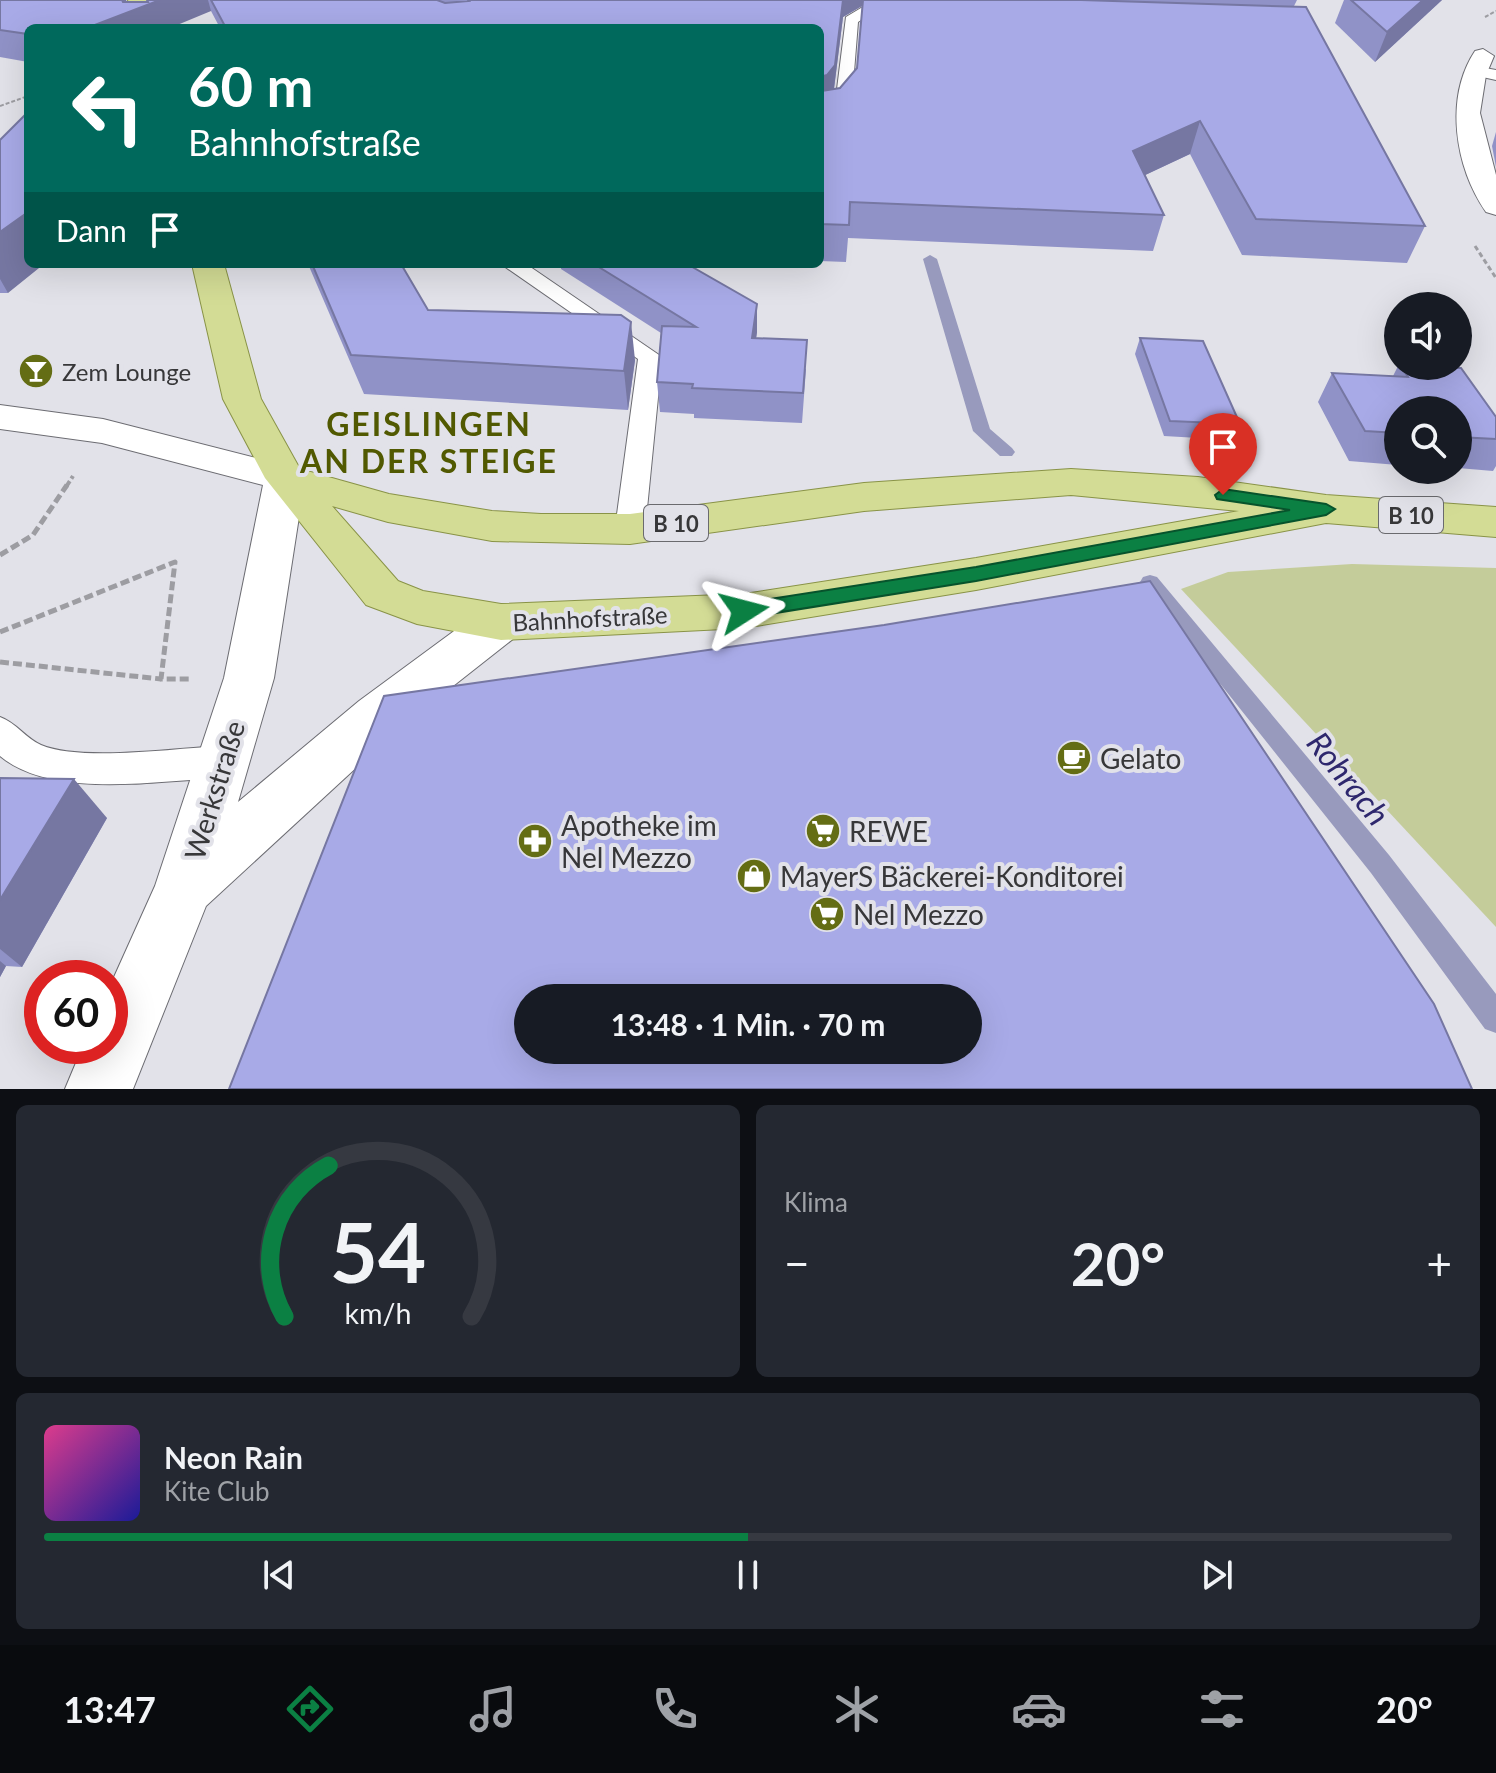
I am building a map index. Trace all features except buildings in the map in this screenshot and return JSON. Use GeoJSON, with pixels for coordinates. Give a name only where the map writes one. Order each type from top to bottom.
{"type":"FeatureCollection","features":[{"type":"Feature","properties":{"kind":"main road"},"geometry":{"type":"LineString","coordinates":[[138,0],[145,24]]}},
{"type":"Feature","properties":{"kind":"main road","name":"B 10"},"geometry":{"type":"LineString","coordinates":[[209,268],[242,399],[285,478]]}},
{"type":"Feature","properties":{"kind":"main road","name":"Bahnhofstraße"},"geometry":{"type":"LineString","coordinates":[[285,478],[388,508],[492,526],[630,529],[864,497],[1071,482],[1198,491],[1326,509],[1496,522]]}},
{"type":"Feature","properties":{"kind":"main road","name":"Bahnhofstraße"},"geometry":{"type":"LineString","coordinates":[[285,478],[382,593],[417,607],[501,622],[744,611],[976,574],[1326,509]]}},
{"type":"Feature","properties":{"kind":"street"},"geometry":{"type":"LineString","coordinates":[[1484,67],[1467,94],[1468,121],[1477,166],[1496,206]]}},
{"type":"Feature","properties":{"kind":"street","name":"Bahnhofstraße"},"geometry":{"type":"LineString","coordinates":[[0,417],[103,431],[285,478]]}},
{"type":"Feature","properties":{"kind":"street","name":"Werkstraße"},"geometry":{"type":"LineString","coordinates":[[99,1089],[184,887],[249,678],[285,478]]}},
{"type":"Feature","properties":{"kind":"street"},"geometry":{"type":"LineString","coordinates":[[184,887],[354,734],[434,668],[501,622]]}},
{"type":"Feature","properties":{"kind":"lane"},"geometry":{"type":"LineString","coordinates":[[824,114],[832,113],[844,97],[851,20],[876,5],[915,2]]}},
{"type":"Feature","properties":{"kind":"lane"},"geometry":{"type":"LineString","coordinates":[[518,268],[650,357],[630,529]]}},
{"type":"Feature","properties":{"kind":"lane"},"geometry":{"type":"LineString","coordinates":[[0,732],[12,748],[45,762],[84,765],[222,762]]}},
{"type":"Feature","properties":{"kind":"path"},"geometry":{"type":"LineString","coordinates":[[0,106],[24,97]]}},
{"type":"Feature","properties":{"kind":"path"},"geometry":{"type":"LineString","coordinates":[[0,555],[33,535],[103,431]]}},
{"type":"Feature","properties":{"kind":"path"},"geometry":{"type":"LineString","coordinates":[[0,632],[175,562],[161,679]]}},
{"type":"Feature","properties":{"kind":"path"},"geometry":{"type":"LineString","coordinates":[[0,662],[71,672],[161,679],[249,678]]}},
{"type":"Feature","properties":{"kind":"green space"},"geometry":{"type":"Polygon","coordinates":[[[1352,564],[1496,568],[1496,927],[1181,589],[1228,572],[1352,564]]]}},
{"type":"Feature","properties":{"kind":"waterway","name":"Rohrach"},"geometry":{"type":"LineString","coordinates":[[930,259],[982,431],[1006,452]]}},
{"type":"Feature","properties":{"kind":"waterway","name":"Rohrach"},"geometry":{"type":"LineString","coordinates":[[1150,582],[1380,864],[1496,1018]]}},
{"type":"Feature","properties":{"kind":"place","name":"Zem Lounge"},"geometry":{"type":"Point","coordinates":[36,371]}},
{"type":"Feature","properties":{"kind":"place","name":"Gelato"},"geometry":{"type":"Point","coordinates":[1074,758]}},
{"type":"Feature","properties":{"kind":"place","name":"REWE"},"geometry":{"type":"Point","coordinates":[823,831]}},
{"type":"Feature","properties":{"kind":"place","name":"Apotheke im Nel Mezzo"},"geometry":{"type":"Point","coordinates":[535,841]}},
{"type":"Feature","properties":{"kind":"place","name":"MayerS Bäckerei-Konditorei"},"geometry":{"type":"Point","coordinates":[754,876]}},
{"type":"Feature","properties":{"kind":"place","name":"Nel Mezzo"},"geometry":{"type":"Point","coordinates":[827,914]}},
{"type":"Feature","properties":{"kind":"district","name":"GEISLINGEN AN DER STEIGE"},"geometry":{"type":"Point","coordinates":[429,442]}},
{"type":"Feature","properties":{"kind":"route"},"geometry":{"type":"LineString","coordinates":[[744,611],[976,574],[1326,509],[1223,495]]}}]}
